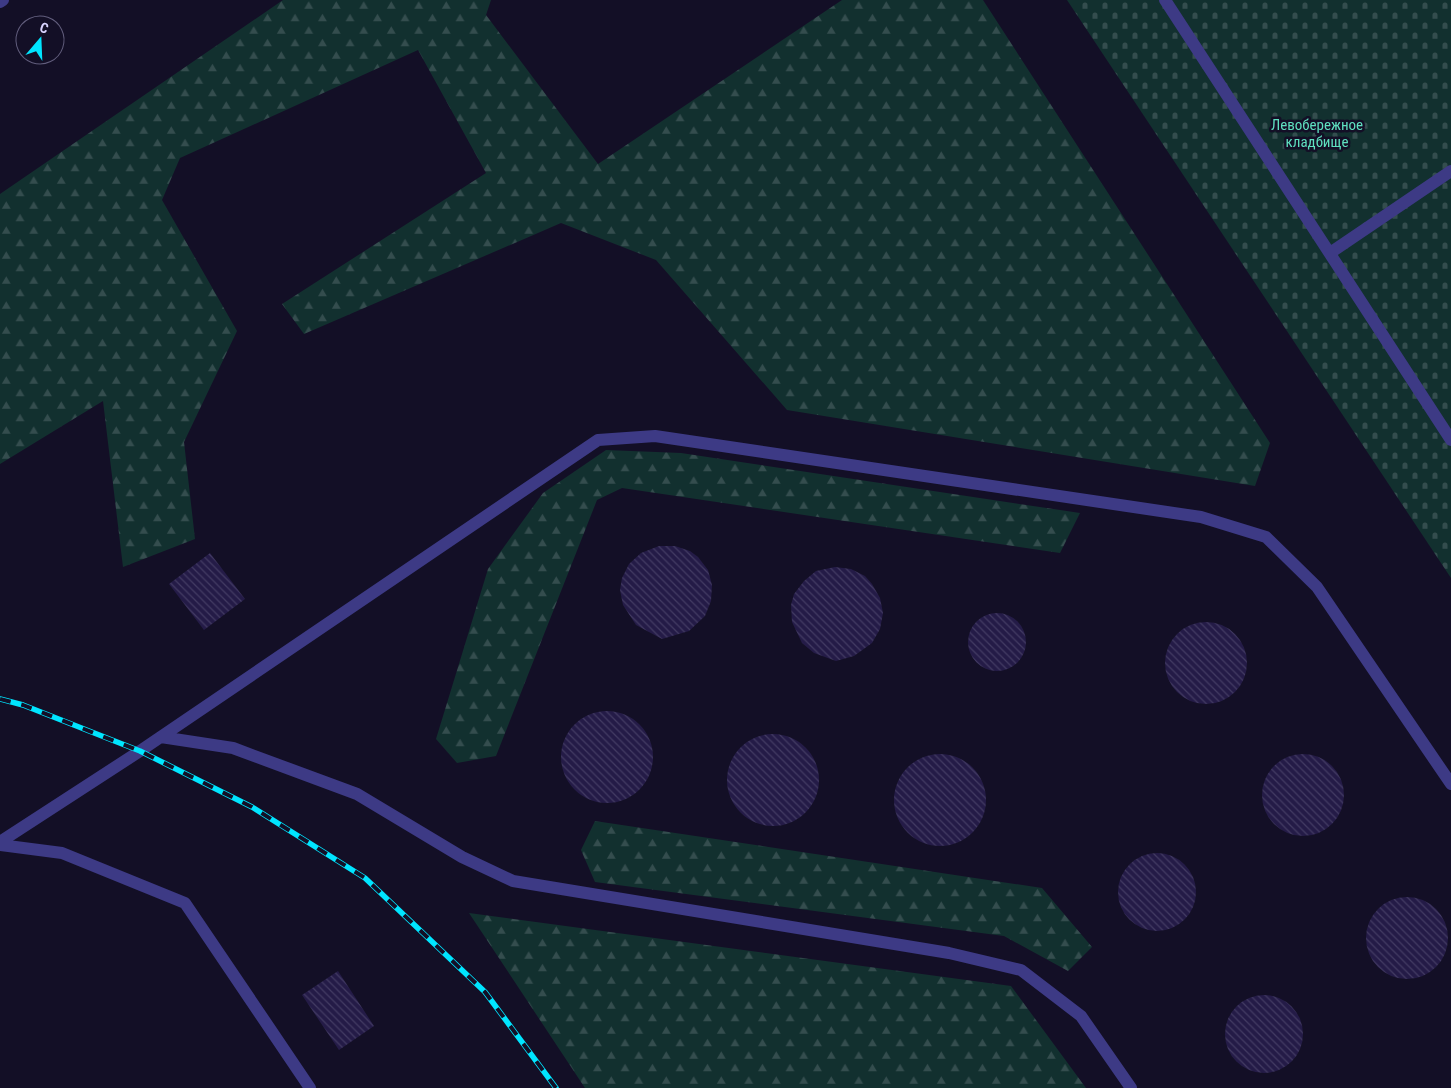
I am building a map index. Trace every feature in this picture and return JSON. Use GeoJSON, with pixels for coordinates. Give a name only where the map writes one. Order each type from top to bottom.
{"type":"FeatureCollection","features":[{"type":"Feature","properties":{"kind":"street"},"geometry":{"type":"LineString","coordinates":[[1165,0],[1451,440]]}},
{"type":"Feature","properties":{"kind":"street"},"geometry":{"type":"LineString","coordinates":[[1330,253],[1451,171]]}},
{"type":"Feature","properties":{"kind":"street"},"geometry":{"type":"LineString","coordinates":[[0,844],[598,440],[655,436],[1201,517],[1266,536],[1317,587],[1451,784]]}},
{"type":"Feature","properties":{"kind":"street"},"geometry":{"type":"LineString","coordinates":[[161,737],[233,748],[357,794],[462,857],[513,881],[949,953],[1021,970],[1081,1016],[1131,1088]]}},
{"type":"Feature","properties":{"kind":"street"},"geometry":{"type":"LineString","coordinates":[[0,844],[62,853],[185,903],[310,1088]]}},
{"type":"Feature","properties":{"kind":"green space"},"geometry":{"type":"Polygon","coordinates":[[[283,0],[491,0],[486,15],[598,164],[842,0],[983,0],[1270,443],[1255,486],[787,410],[656,260],[561,223],[304,334],[282,304],[486,173],[418,50],[180,158],[162,200],[237,331],[184,442],[195,539],[123,567],[103,401],[0,464],[0,194],[283,0]]]}},
{"type":"Feature","properties":{"kind":"green space","name":"Левобережное кладбище"},"geometry":{"type":"Polygon","coordinates":[[[1067,0],[1451,0],[1451,578],[1067,0]]]}},
{"type":"Feature","properties":{"kind":"green space"},"geometry":{"type":"Polygon","coordinates":[[[606,450],[681,453],[1080,513],[1060,553],[622,488],[597,500],[496,756],[457,763],[436,739],[488,569],[543,493],[606,450]]]}},
{"type":"Feature","properties":{"kind":"green space"},"geometry":{"type":"Polygon","coordinates":[[[595,821],[1042,888],[1092,947],[1068,971],[1004,936],[595,882],[581,850],[595,821]]]}},
{"type":"Feature","properties":{"kind":"green space"},"geometry":{"type":"Polygon","coordinates":[[[469,913],[1011,986],[1086,1088],[585,1088],[469,913]]]}},
{"type":"Feature","properties":{"kind":"building"},"geometry":{"type":"Polygon","coordinates":[[[659,546],[675,546],[690,551],[698,557],[708,570],[712,585],[711,601],[705,616],[689,631],[662,639],[636,625],[623,605],[620,590],[622,578],[629,564],[641,553],[659,546]]]}},
{"type":"Feature","properties":{"kind":"building"},"geometry":{"type":"Polygon","coordinates":[[[210,553],[245,599],[204,630],[169,584],[210,553]]]}},
{"type":"Feature","properties":{"kind":"building"},"geometry":{"type":"Polygon","coordinates":[[[835,567],[851,569],[865,576],[880,598],[883,613],[880,629],[872,643],[854,656],[836,661],[814,653],[802,643],[792,622],[791,605],[794,594],[804,581],[816,571],[835,567]]]}},
{"type":"Feature","properties":{"kind":"building"},"geometry":{"type":"Polygon","coordinates":[[[997,613],[1013,618],[1021,626],[1026,642],[1021,658],[1013,666],[997,671],[981,666],[973,658],[968,642],[973,626],[981,618],[997,613]]]}},
{"type":"Feature","properties":{"kind":"building"},"geometry":{"type":"Polygon","coordinates":[[[1206,622],[1222,625],[1235,634],[1244,647],[1247,663],[1244,679],[1235,692],[1222,701],[1206,704],[1190,701],[1177,692],[1168,679],[1165,663],[1168,647],[1177,634],[1190,625],[1206,622]]]}},
{"type":"Feature","properties":{"kind":"building"},"geometry":{"type":"Polygon","coordinates":[[[607,711],[624,715],[639,725],[649,740],[653,757],[649,774],[639,789],[624,799],[607,803],[590,799],[575,789],[565,774],[561,757],[565,740],[575,725],[590,715],[607,711]]]}},
{"type":"Feature","properties":{"kind":"building"},"geometry":{"type":"Polygon","coordinates":[[[773,734],[790,738],[805,748],[815,763],[819,780],[815,797],[805,812],[790,822],[773,826],[756,822],[741,812],[731,797],[727,780],[731,763],[741,748],[756,738],[773,734]]]}},
{"type":"Feature","properties":{"kind":"building"},"geometry":{"type":"Polygon","coordinates":[[[940,754],[957,758],[972,768],[982,783],[986,800],[982,817],[972,832],[957,842],[940,846],[923,842],[908,832],[898,817],[894,800],[898,783],[908,768],[923,758],[940,754]]]}},
{"type":"Feature","properties":{"kind":"building"},"geometry":{"type":"Polygon","coordinates":[[[1303,754],[1319,757],[1332,766],[1341,779],[1344,795],[1341,811],[1332,824],[1319,833],[1303,836],[1287,833],[1274,824],[1265,811],[1262,795],[1265,779],[1274,766],[1287,757],[1303,754]]]}},
{"type":"Feature","properties":{"kind":"building"},"geometry":{"type":"Polygon","coordinates":[[[1157,853],[1172,856],[1185,864],[1193,877],[1196,892],[1193,907],[1185,920],[1172,928],[1157,931],[1142,928],[1129,920],[1121,907],[1118,892],[1121,877],[1129,864],[1142,856],[1157,853]]]}},
{"type":"Feature","properties":{"kind":"building"},"geometry":{"type":"Polygon","coordinates":[[[1407,897],[1423,900],[1436,909],[1445,922],[1448,938],[1445,954],[1436,967],[1423,976],[1407,979],[1391,976],[1378,967],[1369,954],[1366,938],[1369,922],[1378,909],[1391,900],[1407,897]]]}},
{"type":"Feature","properties":{"kind":"building"},"geometry":{"type":"Polygon","coordinates":[[[338,971],[374,1026],[339,1050],[302,995],[338,971]]]}},
{"type":"Feature","properties":{"kind":"building"},"geometry":{"type":"Polygon","coordinates":[[[1264,995],[1279,998],[1292,1006],[1300,1019],[1303,1034],[1300,1049],[1292,1062],[1279,1070],[1264,1073],[1249,1070],[1236,1062],[1228,1049],[1225,1034],[1228,1019],[1236,1006],[1249,998],[1264,995]]]}},
{"type":"Feature","properties":{"kind":"railway"},"geometry":{"type":"LineString","coordinates":[[0,699],[23,705],[140,751],[252,807],[365,878],[485,992],[556,1088]]}}]}
